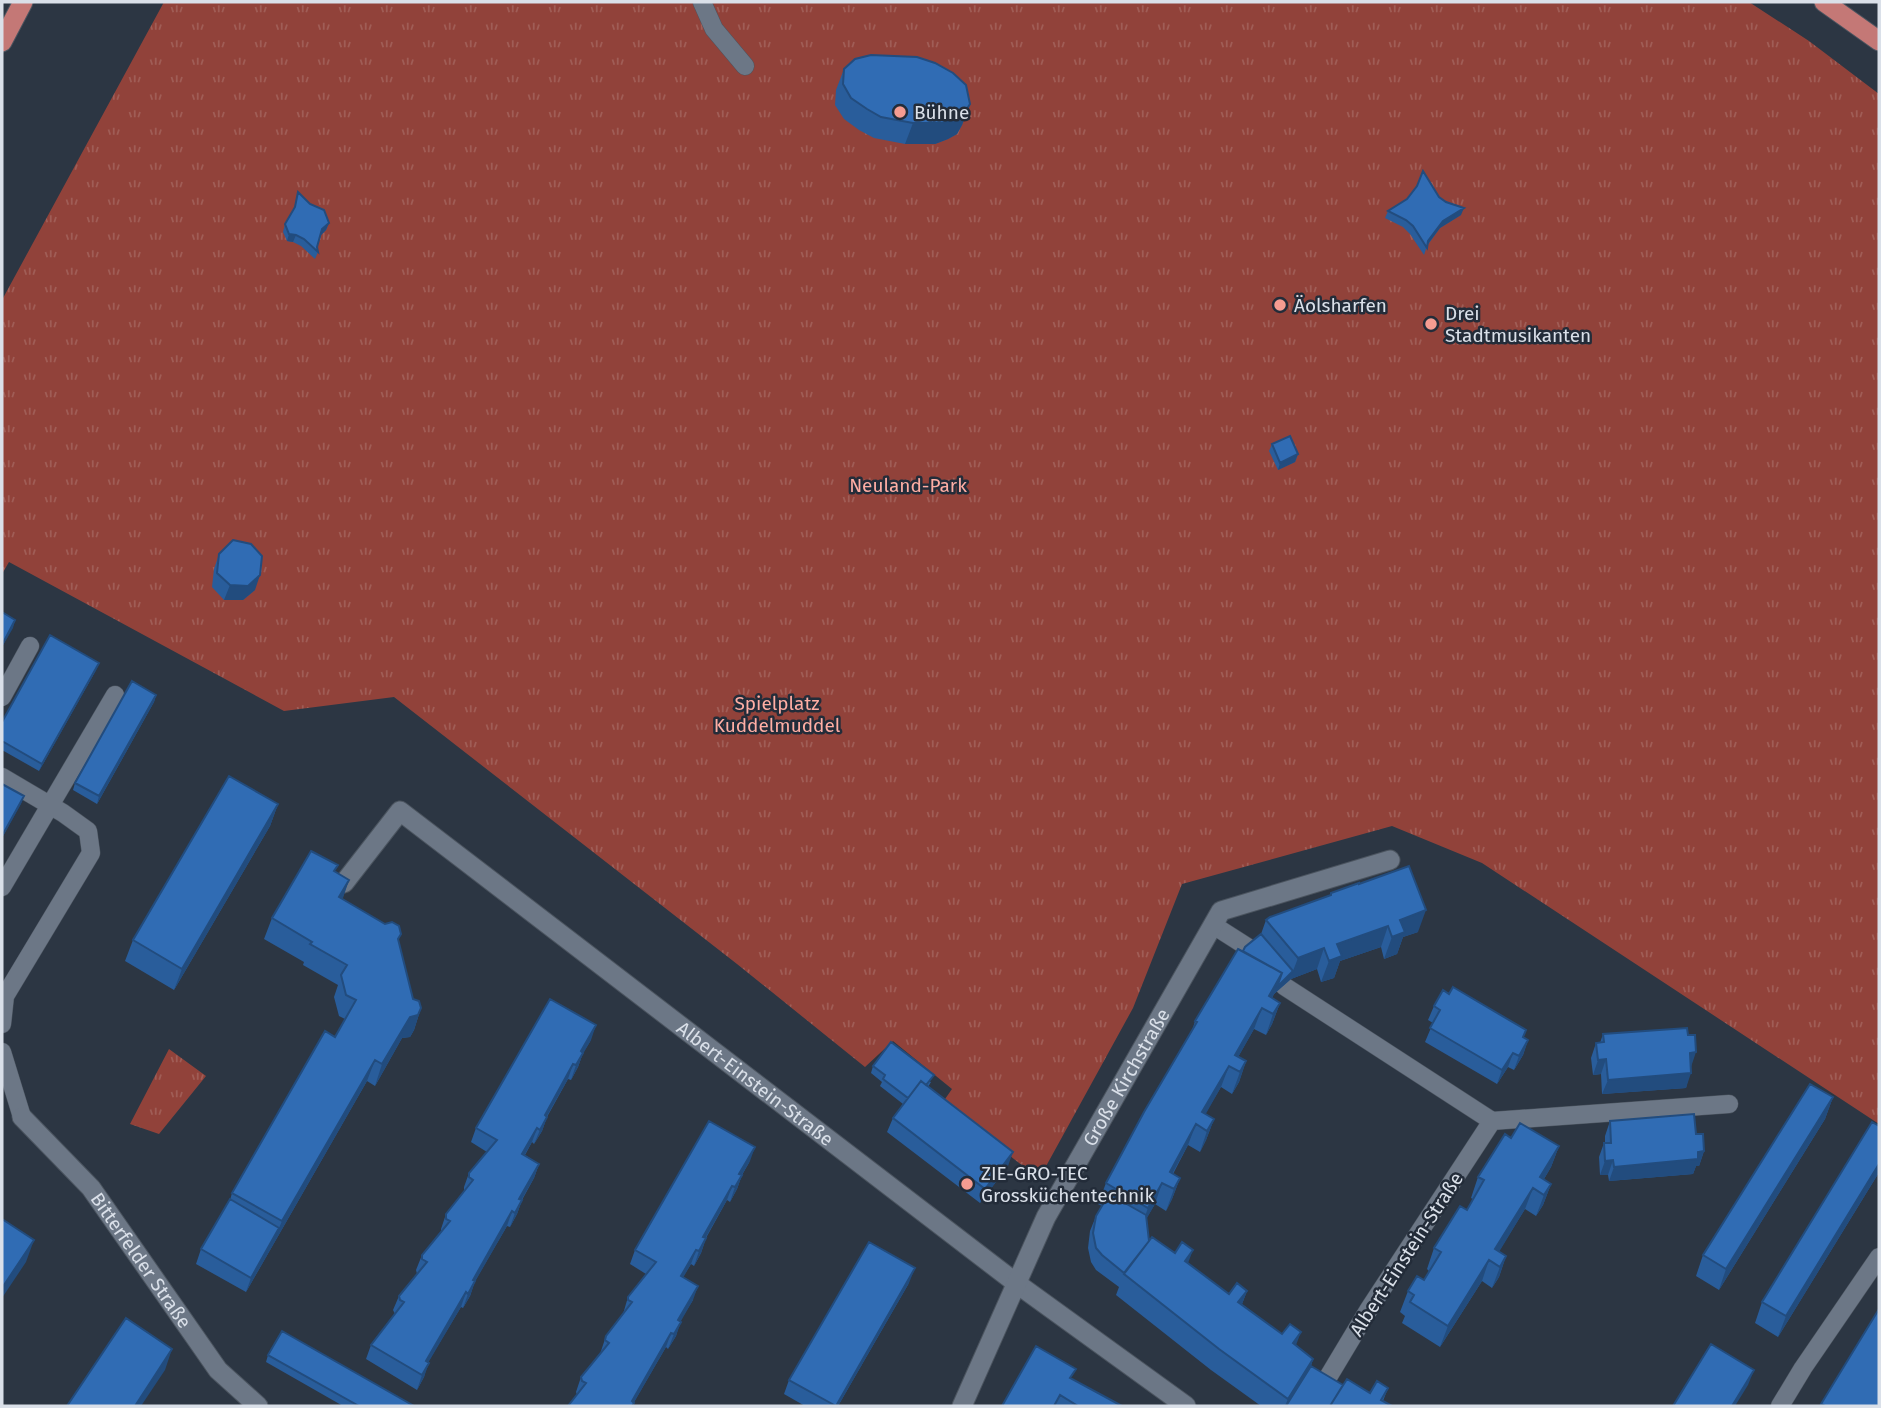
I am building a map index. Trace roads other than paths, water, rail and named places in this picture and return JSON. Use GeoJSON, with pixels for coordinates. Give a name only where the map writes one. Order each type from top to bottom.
{"type":"FeatureCollection","features":[{"type":"Feature","properties":{"kind":"main road"},"geometry":{"type":"LineString","coordinates":[[2,42],[23,2]]}},
{"type":"Feature","properties":{"kind":"main road"},"geometry":{"type":"LineString","coordinates":[[1824,2],[1879,41]]}},
{"type":"Feature","properties":{"kind":"street","name":"Albert-Einstein-Straße"},"geometry":{"type":"LineString","coordinates":[[344,883],[400,811],[1016,1283],[1186,1406]]}},
{"type":"Feature","properties":{"kind":"street","name":"Große Kirchstraße"},"geometry":{"type":"LineString","coordinates":[[962,1406],[1046,1217],[1222,911],[1390,860]]}},
{"type":"Feature","properties":{"kind":"street","name":"Bitterfelder Straße"},"geometry":{"type":"LineString","coordinates":[[22,1117],[91,1188],[218,1370],[258,1406]]}},
{"type":"Feature","properties":{"kind":"lane"},"geometry":{"type":"LineString","coordinates":[[702,2],[714,29],[746,66]]}},
{"type":"Feature","properties":{"kind":"lane"},"geometry":{"type":"LineString","coordinates":[[2,697],[30,646]]}},
{"type":"Feature","properties":{"kind":"lane"},"geometry":{"type":"LineString","coordinates":[[2,887],[115,695]]}},
{"type":"Feature","properties":{"kind":"lane"},"geometry":{"type":"LineString","coordinates":[[2,778],[63,813],[88,831],[91,853],[5,996],[2,1024]]}},
{"type":"Feature","properties":{"kind":"lane"},"geometry":{"type":"LineString","coordinates":[[1213,925],[1249,948]]}},
{"type":"Feature","properties":{"kind":"lane"},"geometry":{"type":"LineString","coordinates":[[1284,986],[1492,1121],[1729,1104]]}},
{"type":"Feature","properties":{"kind":"lane"},"geometry":{"type":"LineString","coordinates":[[2,1052],[22,1117]]}},
{"type":"Feature","properties":{"kind":"lane","name":"Albert-Einstein-Straße"},"geometry":{"type":"LineString","coordinates":[[1321,1389],[1369,1309],[1492,1121]]}},
{"type":"Feature","properties":{"kind":"lane"},"geometry":{"type":"LineString","coordinates":[[1780,1406],[1879,1257]]}},
{"type":"Feature","properties":{"kind":"place","name":"Bühne"},"geometry":{"type":"Point","coordinates":[900,112]}},
{"type":"Feature","properties":{"kind":"place","name":"Äolsharfen"},"geometry":{"type":"Point","coordinates":[1280,305]}},
{"type":"Feature","properties":{"kind":"place","name":"Drei Stadtmusikanten"},"geometry":{"type":"Point","coordinates":[1431,324]}},
{"type":"Feature","properties":{"kind":"place","name":"ZIE-GRO-TEC Grossküchentechnik"},"geometry":{"type":"Point","coordinates":[967,1184]}},
{"type":"Feature","properties":{"kind":"park label","name":"Neuland-Park"},"geometry":{"type":"Point","coordinates":[908,485]}},
{"type":"Feature","properties":{"kind":"park label","name":"Spielplatz Kuddelmuddel"},"geometry":{"type":"Point","coordinates":[777,714]}}]}
